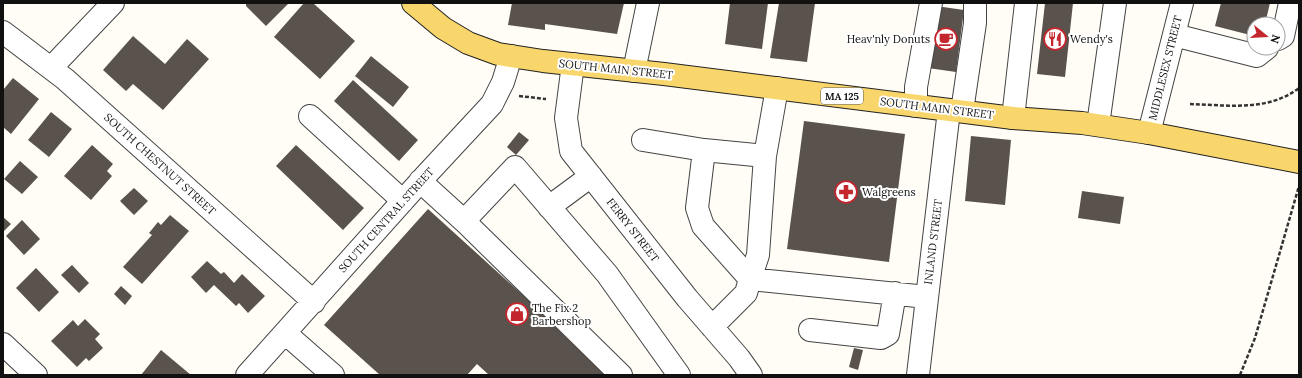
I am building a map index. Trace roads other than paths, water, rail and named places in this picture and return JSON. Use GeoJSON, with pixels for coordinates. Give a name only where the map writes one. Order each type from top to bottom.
{"type":"FeatureCollection","features":[{"type":"Feature","properties":{"kind":"main road","name":"SOUTH MAIN STREET"},"geometry":{"type":"LineString","coordinates":[[413,3],[443,28],[468,43],[498,54],[1013,118],[1098,125],[1149,133],[1292,161]]}},
{"type":"Feature","properties":{"kind":"street"},"geometry":{"type":"LineString","coordinates":[[51,68],[113,3]]}},
{"type":"Feature","properties":{"kind":"street"},"geometry":{"type":"LineString","coordinates":[[634,71],[648,3]]}},
{"type":"Feature","properties":{"kind":"street"},"geometry":{"type":"LineString","coordinates":[[916,106],[916,87],[931,3]]}},
{"type":"Feature","properties":{"kind":"street","name":"INLAND STREET"},"geometry":{"type":"LineString","coordinates":[[918,375],[927,296],[956,110],[975,23],[975,3]]}},
{"type":"Feature","properties":{"kind":"street"},"geometry":{"type":"LineString","coordinates":[[1013,118],[1026,3]]}},
{"type":"Feature","properties":{"kind":"street"},"geometry":{"type":"LineString","coordinates":[[1098,125],[1115,3]]}},
{"type":"Feature","properties":{"kind":"street","name":"MIDDLESEX STREET"},"geometry":{"type":"LineString","coordinates":[[1149,133],[1182,3]]}},
{"type":"Feature","properties":{"kind":"street"},"geometry":{"type":"LineString","coordinates":[[1286,22],[1290,3]]}},
{"type":"Feature","properties":{"kind":"street","name":"SOUTH CHESTNUT STREET"},"geometry":{"type":"LineString","coordinates":[[3,32],[65,79],[314,302]]}},
{"type":"Feature","properties":{"kind":"street"},"geometry":{"type":"LineString","coordinates":[[1174,35],[1246,53]]}},
{"type":"Feature","properties":{"kind":"street","name":"SOUTH CENTRAL STREET"},"geometry":{"type":"LineString","coordinates":[[247,375],[314,302],[420,181],[492,104],[503,82],[511,56]]}},
{"type":"Feature","properties":{"kind":"street","name":"FERRY STREET"},"geometry":{"type":"LineString","coordinates":[[573,64],[566,118],[571,151],[687,298],[739,358],[751,375]]}},
{"type":"Feature","properties":{"kind":"street"},"geometry":{"type":"LineString","coordinates":[[712,327],[746,293],[758,255],[765,156],[777,88]]}},
{"type":"Feature","properties":{"kind":"street"},"geometry":{"type":"LineString","coordinates":[[310,116],[403,201]]}},
{"type":"Feature","properties":{"kind":"street"},"geometry":{"type":"LineString","coordinates":[[643,140],[704,150],[765,156]]}},
{"type":"Feature","properties":{"kind":"street"},"geometry":{"type":"LineString","coordinates":[[704,150],[697,208],[701,220],[704,226],[750,279],[927,296]]}},
{"type":"Feature","properties":{"kind":"street"},"geometry":{"type":"LineString","coordinates":[[464,221],[515,167],[607,274],[673,372]]}},
{"type":"Feature","properties":{"kind":"street"},"geometry":{"type":"LineString","coordinates":[[549,207],[591,176]]}},
{"type":"Feature","properties":{"kind":"street"},"geometry":{"type":"LineString","coordinates":[[420,181],[464,221],[621,375]]}},
{"type":"Feature","properties":{"kind":"street"},"geometry":{"type":"LineString","coordinates":[[810,330],[881,338],[888,334],[895,293]]}},
{"type":"Feature","properties":{"kind":"street"},"geometry":{"type":"LineString","coordinates":[[285,333],[333,375]]}},
{"type":"Feature","properties":{"kind":"street"},"geometry":{"type":"LineString","coordinates":[[3,344],[36,375]]}},
{"type":"Feature","properties":{"kind":"place","name":"Heav'nly Donuts"},"geometry":{"type":"Point","coordinates":[946,39]}},
{"type":"Feature","properties":{"kind":"place","name":"Wendy's"},"geometry":{"type":"Point","coordinates":[1055,39]}},
{"type":"Feature","properties":{"kind":"place","name":"Walgreens"},"geometry":{"type":"Point","coordinates":[846,192]}},
{"type":"Feature","properties":{"kind":"place","name":"The Fix 2 Barbershop"},"geometry":{"type":"Point","coordinates":[517,314]}}]}
